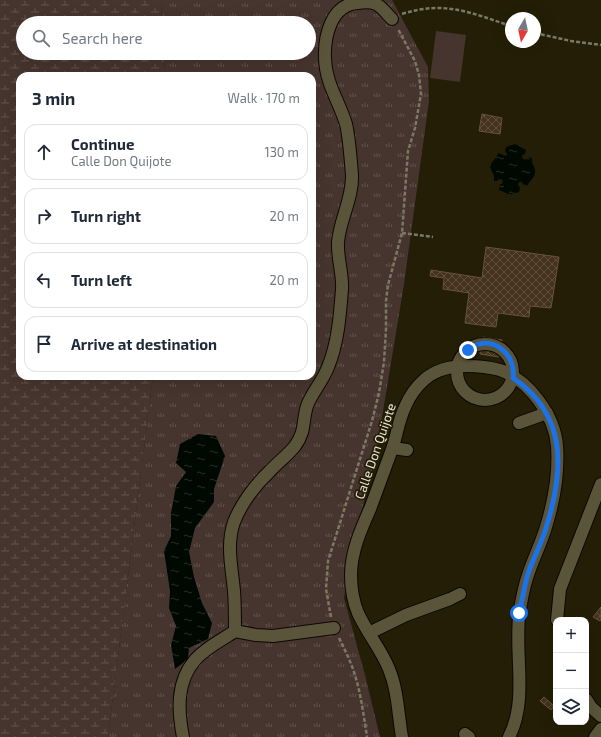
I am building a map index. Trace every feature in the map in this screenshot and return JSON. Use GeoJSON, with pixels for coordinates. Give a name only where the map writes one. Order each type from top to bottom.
{"type":"FeatureCollection","features":[{"type":"Feature","properties":{"kind":"street"},"geometry":{"type":"LineString","coordinates":[[235,631],[234,589],[230,558],[231,538],[234,524],[239,511],[252,492],[267,473],[294,447],[302,436],[308,405],[328,368],[334,351],[338,326],[342,287],[338,244],[352,176],[347,126],[331,89],[326,70],[326,48],[330,26],[338,11],[346,5],[355,3],[367,2],[375,4],[392,19]]}},
{"type":"Feature","properties":{"kind":"street"},"geometry":{"type":"LineString","coordinates":[[476,345],[494,345],[502,349],[508,356],[512,364],[513,378],[508,389],[501,395],[493,399],[484,400],[474,397],[466,392],[460,385],[458,366],[461,357],[476,345]]}},
{"type":"Feature","properties":{"kind":"street","name":"Calle Don Quijote"},"geometry":{"type":"LineString","coordinates":[[402,737],[393,680],[384,658],[356,608],[352,593],[351,572],[355,548],[393,448],[403,410],[414,392],[424,380],[448,368],[458,366],[486,367],[502,371],[529,390],[547,413],[553,428],[557,445],[555,483],[546,528],[528,576],[519,613],[519,689],[516,719],[509,737]]}},
{"type":"Feature","properties":{"kind":"street"},"geometry":{"type":"LineString","coordinates":[[519,423],[547,413]]}},
{"type":"Feature","properties":{"kind":"street"},"geometry":{"type":"LineString","coordinates":[[393,448],[407,450]]}},
{"type":"Feature","properties":{"kind":"street"},"geometry":{"type":"LineString","coordinates":[[557,617],[560,589],[601,484]]}},
{"type":"Feature","properties":{"kind":"street"},"geometry":{"type":"LineString","coordinates":[[369,633],[406,615],[460,594]]}},
{"type":"Feature","properties":{"kind":"street"},"geometry":{"type":"LineString","coordinates":[[183,737],[179,720],[179,705],[184,678],[195,660],[204,651],[235,631],[256,635],[273,636],[334,628]]}},
{"type":"Feature","properties":{"kind":"street"},"geometry":{"type":"LineString","coordinates":[[589,704],[601,716]]}},
{"type":"Feature","properties":{"kind":"street"},"geometry":{"type":"LineString","coordinates":[[595,737],[601,729]]}},
{"type":"Feature","properties":{"kind":"path"},"geometry":{"type":"LineString","coordinates":[[367,737],[355,676],[334,628],[326,589],[328,561],[372,421],[379,393],[384,362],[386,300],[388,285],[402,233],[408,151],[415,128],[421,94],[419,75],[415,61],[392,19],[415,9],[441,6],[453,7],[505,24]]}},
{"type":"Feature","properties":{"kind":"path"},"geometry":{"type":"LineString","coordinates":[[541,35],[601,45]]}},
{"type":"Feature","properties":{"kind":"path"},"geometry":{"type":"LineString","coordinates":[[402,233],[433,237]]}},
{"type":"Feature","properties":{"kind":"green space"},"geometry":{"type":"Polygon","coordinates":[[[0,0],[161,0],[162,16],[16,16],[16,60],[164,60],[165,72],[16,72],[16,380],[153,380],[108,737],[0,737],[0,0]]]}},
{"type":"Feature","properties":{"kind":"green space"},"geometry":{"type":"Polygon","coordinates":[[[161,0],[392,0],[428,67],[429,101],[404,284],[375,460],[354,539],[344,598],[380,737],[108,737],[153,380],[316,380],[316,72],[165,72],[164,60],[316,60],[316,16],[162,16],[161,0]]]}},
{"type":"Feature","properties":{"kind":"green space"},"geometry":{"type":"Polygon","coordinates":[[[436,31],[466,35],[460,82],[430,78],[436,31]]]}},
{"type":"Feature","properties":{"kind":"water"},"geometry":{"type":"Polygon","coordinates":[[[515,144],[526,150],[525,154],[522,155],[525,160],[528,157],[532,158],[535,173],[527,186],[523,185],[522,182],[519,182],[519,192],[509,194],[499,190],[500,184],[502,184],[503,180],[499,179],[494,181],[494,176],[490,167],[498,153],[506,156],[506,147],[515,144]]]}},
{"type":"Feature","properties":{"kind":"water"},"geometry":{"type":"Polygon","coordinates":[[[198,434],[216,436],[225,456],[214,489],[214,502],[195,528],[189,552],[194,577],[202,603],[212,623],[208,639],[189,648],[188,659],[175,669],[171,645],[176,626],[169,608],[170,591],[164,551],[171,536],[171,513],[176,486],[186,472],[176,463],[180,444],[198,434]]]}},
{"type":"Feature","properties":{"kind":"building"},"geometry":{"type":"Polygon","coordinates":[[[482,114],[502,118],[500,134],[479,131],[482,114]]]}},
{"type":"Feature","properties":{"kind":"building"},"geometry":{"type":"Polygon","coordinates":[[[486,247],[559,257],[551,308],[530,306],[529,317],[498,313],[496,327],[465,323],[469,293],[443,289],[444,278],[430,276],[431,270],[482,278],[486,247]]]}},
{"type":"Feature","properties":{"kind":"building"},"geometry":{"type":"Polygon","coordinates":[[[483,337],[502,340],[499,357],[480,354],[483,337]]]}},
{"type":"Feature","properties":{"kind":"building"},"geometry":{"type":"Polygon","coordinates":[[[601,607],[601,620],[600,621],[593,617],[601,607]]]}},
{"type":"Feature","properties":{"kind":"building"},"geometry":{"type":"Polygon","coordinates":[[[544,697],[553,705],[553,707],[551,710],[540,701],[544,697]]]}},
{"type":"Feature","properties":{"kind":"route"},"geometry":{"type":"LineString","coordinates":[[468,350],[476,345],[486,344],[494,345],[502,349],[512,364],[514,372],[513,378],[529,390],[541,404],[551,421],[556,437],[556,473],[552,504],[546,528],[528,576],[519,613]]}}]}
